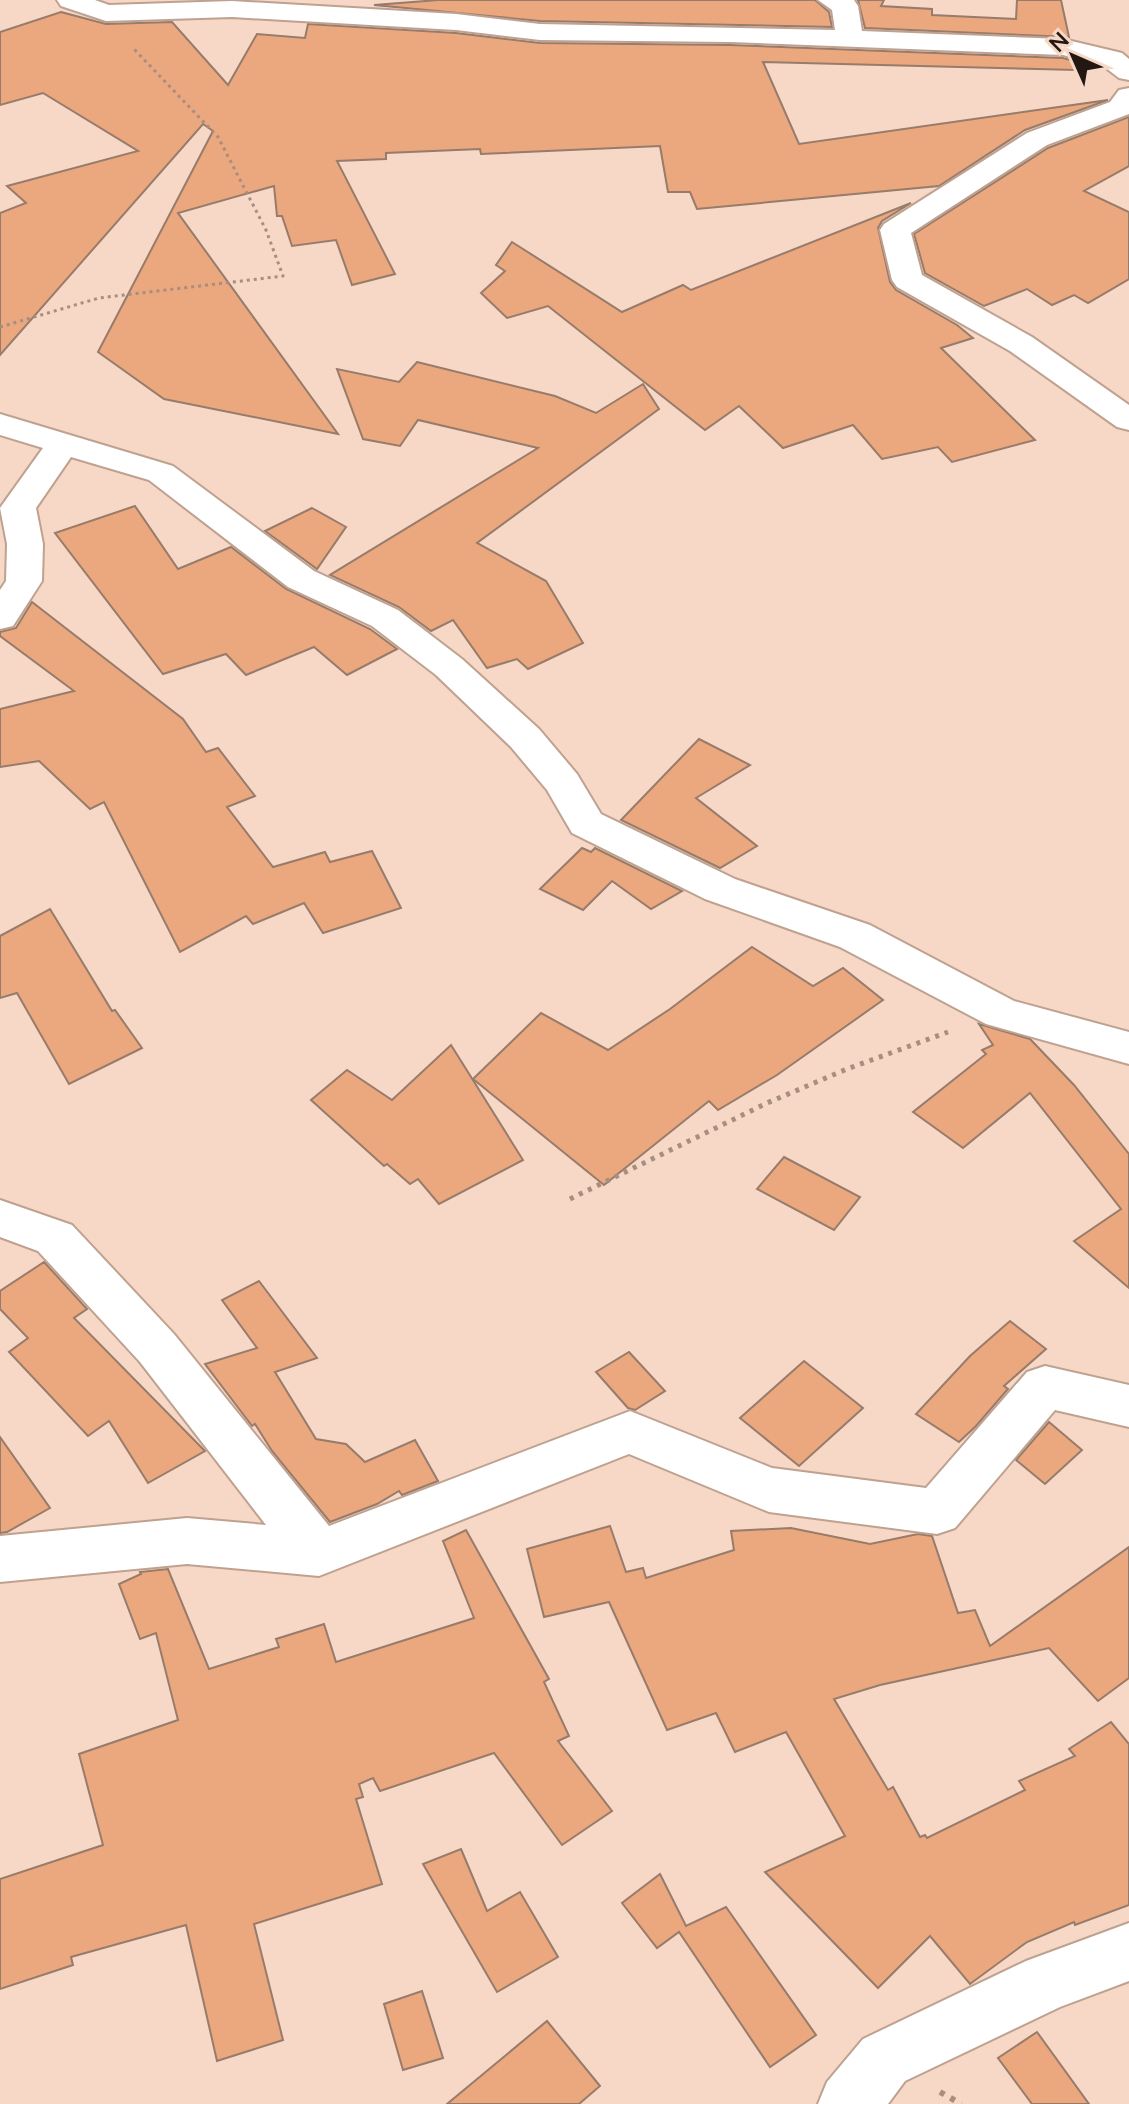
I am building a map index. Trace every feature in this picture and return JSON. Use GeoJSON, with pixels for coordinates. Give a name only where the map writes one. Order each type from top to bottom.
{"type":"FeatureCollection","features":[{"type":"Feature","properties":{"kind":"street"},"geometry":{"type":"LineString","coordinates":[[70,0],[106,13],[232,9],[456,22],[540,32],[730,34],[1063,47],[1123,62]]}},
{"type":"Feature","properties":{"kind":"street"},"geometry":{"type":"LineString","coordinates":[[831,0],[845,6],[850,39]]}},
{"type":"Feature","properties":{"kind":"street"},"geometry":{"type":"LineString","coordinates":[[1129,96],[1120,108],[1037,139],[895,230],[908,280],[1021,344],[1129,420]]}},
{"type":"Feature","properties":{"kind":"street"},"geometry":{"type":"LineString","coordinates":[[0,424],[161,473],[301,579],[385,618],[449,667],[525,738],[563,783],[586,823],[720,889],[855,936],[1001,1013],[1129,1048]]}},
{"type":"Feature","properties":{"kind":"street"},"geometry":{"type":"LineString","coordinates":[[0,618],[24,581],[25,544],[18,508],[62,445]]}},
{"type":"Feature","properties":{"kind":"street"},"geometry":{"type":"LineString","coordinates":[[0,1218],[55,1238],[157,1348],[319,1553]]}},
{"type":"Feature","properties":{"kind":"street"},"geometry":{"type":"LineString","coordinates":[[0,1559],[187,1541],[319,1553],[630,1432],[769,1490],[937,1512],[1045,1387],[1129,1406]]}},
{"type":"Feature","properties":{"kind":"street"},"geometry":{"type":"LineString","coordinates":[[849,2104],[884,2060],[1047,1982],[1129,1952]]}},
{"type":"Feature","properties":{"kind":"path"},"geometry":{"type":"LineString","coordinates":[[0,327],[99,298],[283,276],[266,230],[218,137],[129,44],[106,13]]}},
{"type":"Feature","properties":{"kind":"path"},"geometry":{"type":"LineString","coordinates":[[570,1199],[780,1097],[1001,1013]]}},
{"type":"Feature","properties":{"kind":"building"},"geometry":{"type":"Polygon","coordinates":[[[438,0],[815,0],[829,12],[832,27],[540,21],[374,5],[438,0]]]}},
{"type":"Feature","properties":{"kind":"building"},"geometry":{"type":"Polygon","coordinates":[[[858,0],[884,0],[881,6],[932,9],[932,15],[1016,19],[1017,0],[1061,0],[1069,37],[865,28],[858,0]]]}},
{"type":"Feature","properties":{"kind":"building"},"geometry":{"type":"Polygon","coordinates":[[[61,12],[106,24],[172,22],[228,85],[257,34],[305,38],[308,24],[456,33],[540,43],[730,45],[1063,58],[1074,61],[1076,70],[763,62],[799,144],[1108,100],[1025,130],[939,186],[697,209],[690,192],[668,192],[660,146],[481,154],[480,149],[386,153],[386,159],[337,161],[395,274],[352,285],[336,240],[292,246],[282,216],[277,216],[274,186],[178,213],[338,434],[164,399],[98,352],[213,131],[203,124],[0,355],[0,213],[26,203],[7,186],[138,151],[43,93],[0,105],[0,32],[61,12]]]}},
{"type":"Feature","properties":{"kind":"building"},"geometry":{"type":"Polygon","coordinates":[[[1129,117],[1129,166],[1084,191],[1129,212],[1129,279],[1088,303],[1074,295],[1052,305],[1027,289],[984,306],[925,273],[914,234],[1048,148],[1129,117]]]}},
{"type":"Feature","properties":{"kind":"building"},"geometry":{"type":"Polygon","coordinates":[[[911,203],[882,221],[878,228],[890,282],[896,290],[957,325],[973,338],[941,348],[1035,440],[952,462],[938,447],[882,459],[853,425],[783,448],[739,406],[705,430],[548,306],[507,318],[481,293],[505,271],[496,265],[512,242],[622,312],[683,285],[691,290],[911,203]]]}},
{"type":"Feature","properties":{"kind":"building"},"geometry":{"type":"Polygon","coordinates":[[[417,362],[555,396],[596,413],[643,384],[659,409],[477,543],[546,581],[583,643],[528,669],[517,659],[487,668],[453,620],[431,631],[399,607],[330,575],[538,448],[418,420],[400,446],[363,439],[337,369],[399,382],[417,362]]]}},
{"type":"Feature","properties":{"kind":"building"},"geometry":{"type":"Polygon","coordinates":[[[135,506],[178,569],[231,547],[286,589],[370,629],[397,649],[347,675],[314,647],[246,675],[226,654],[163,674],[55,533],[135,506]]]}},
{"type":"Feature","properties":{"kind":"building"},"geometry":{"type":"Polygon","coordinates":[[[312,508],[346,527],[317,569],[265,531],[312,508]]]}},
{"type":"Feature","properties":{"kind":"building"},"geometry":{"type":"Polygon","coordinates":[[[32,602],[183,719],[206,752],[218,748],[255,796],[227,807],[273,867],[325,852],[330,862],[372,851],[401,908],[323,933],[304,903],[253,924],[246,916],[180,952],[104,802],[90,809],[39,761],[0,767],[0,709],[74,691],[0,636],[0,632],[16,628],[32,602]]]}},
{"type":"Feature","properties":{"kind":"building"},"geometry":{"type":"Polygon","coordinates":[[[699,739],[750,765],[696,798],[757,846],[720,868],[621,820],[699,739]]]}},
{"type":"Feature","properties":{"kind":"building"},"geometry":{"type":"Polygon","coordinates":[[[582,848],[591,852],[595,848],[682,891],[651,909],[612,881],[583,910],[540,889],[582,848]]]}},
{"type":"Feature","properties":{"kind":"building"},"geometry":{"type":"Polygon","coordinates":[[[50,909],[112,1011],[115,1010],[142,1048],[69,1084],[17,993],[0,998],[0,936],[50,909]]]}},
{"type":"Feature","properties":{"kind":"building"},"geometry":{"type":"Polygon","coordinates":[[[752,947],[813,986],[843,968],[883,1000],[777,1075],[718,1110],[709,1101],[604,1185],[473,1079],[541,1013],[608,1050],[670,1009],[752,947]]]}},
{"type":"Feature","properties":{"kind":"building"},"geometry":{"type":"Polygon","coordinates":[[[979,1024],[1030,1039],[1074,1085],[1129,1154],[1129,1288],[1074,1241],[1121,1209],[1030,1093],[963,1148],[913,1112],[986,1054],[982,1050],[993,1045],[979,1024]]]}},
{"type":"Feature","properties":{"kind":"building"},"geometry":{"type":"Polygon","coordinates":[[[451,1045],[523,1160],[439,1204],[418,1179],[410,1184],[387,1164],[384,1166],[311,1100],[347,1070],[392,1100],[451,1045]]]}},
{"type":"Feature","properties":{"kind":"building"},"geometry":{"type":"Polygon","coordinates":[[[784,1157],[860,1197],[834,1230],[757,1189],[784,1157]]]}},
{"type":"Feature","properties":{"kind":"building"},"geometry":{"type":"Polygon","coordinates":[[[44,1262],[87,1309],[74,1318],[205,1451],[148,1483],[109,1421],[88,1436],[9,1352],[28,1338],[0,1309],[0,1291],[44,1262]]]}},
{"type":"Feature","properties":{"kind":"building"},"geometry":{"type":"Polygon","coordinates":[[[259,1281],[317,1358],[275,1372],[316,1439],[346,1444],[365,1462],[415,1440],[438,1481],[402,1495],[399,1491],[377,1504],[330,1522],[205,1364],[257,1348],[222,1300],[259,1281]]]}},
{"type":"Feature","properties":{"kind":"building"},"geometry":{"type":"Polygon","coordinates":[[[1010,1321],[1046,1349],[1004,1386],[1008,1389],[976,1426],[959,1442],[916,1414],[970,1356],[1010,1321]]]}},
{"type":"Feature","properties":{"kind":"building"},"geometry":{"type":"Polygon","coordinates":[[[629,1352],[665,1391],[635,1410],[628,1408],[596,1372],[629,1352]]]}},
{"type":"Feature","properties":{"kind":"building"},"geometry":{"type":"Polygon","coordinates":[[[804,1361],[863,1408],[799,1466],[740,1418],[804,1361]]]}},
{"type":"Feature","properties":{"kind":"building"},"geometry":{"type":"Polygon","coordinates":[[[1049,1422],[1082,1450],[1045,1484],[1016,1460],[1049,1422]]]}},
{"type":"Feature","properties":{"kind":"building"},"geometry":{"type":"Polygon","coordinates":[[[0,1437],[50,1508],[0,1533],[0,1437]]]}},
{"type":"Feature","properties":{"kind":"building"},"geometry":{"type":"Polygon","coordinates":[[[610,1526],[626,1572],[643,1568],[646,1578],[734,1550],[731,1531],[791,1528],[870,1544],[918,1534],[932,1536],[958,1613],[975,1610],[990,1646],[1129,1547],[1129,1678],[1098,1701],[1049,1648],[880,1685],[834,1699],[888,1790],[893,1787],[920,1837],[925,1835],[927,1838],[1025,1790],[1019,1781],[1075,1756],[1069,1749],[1111,1722],[1129,1744],[1129,1905],[1075,1925],[1074,1922],[1027,1942],[970,1984],[930,1936],[878,1988],[765,1872],[845,1836],[786,1732],[735,1752],[716,1713],[667,1730],[609,1602],[544,1617],[527,1549],[610,1526]]]}},
{"type":"Feature","properties":{"kind":"building"},"geometry":{"type":"Polygon","coordinates":[[[466,1530],[549,1679],[544,1682],[569,1736],[558,1741],[612,1811],[562,1845],[494,1753],[380,1791],[373,1778],[359,1784],[363,1797],[356,1799],[382,1884],[254,1924],[283,2040],[217,2061],[186,1925],[71,1957],[73,1965],[0,1989],[0,1879],[103,1845],[79,1754],[178,1720],[156,1633],[140,1639],[119,1584],[140,1572],[168,1569],[209,1669],[279,1647],[276,1639],[324,1624],[336,1662],[474,1618],[443,1541],[466,1530]]]}},
{"type":"Feature","properties":{"kind":"building"},"geometry":{"type":"Polygon","coordinates":[[[461,1849],[487,1911],[520,1892],[558,1957],[497,1992],[423,1864],[461,1849]]]}},
{"type":"Feature","properties":{"kind":"building"},"geometry":{"type":"Polygon","coordinates":[[[660,1874],[686,1926],[726,1907],[816,2035],[770,2067],[679,1932],[657,1948],[622,1903],[660,1874]]]}},
{"type":"Feature","properties":{"kind":"building"},"geometry":{"type":"Polygon","coordinates":[[[422,1991],[443,2058],[403,2070],[384,2004],[422,1991]]]}},
{"type":"Feature","properties":{"kind":"building"},"geometry":{"type":"Polygon","coordinates":[[[547,2021],[600,2086],[579,2104],[447,2104],[547,2021]]]}},
{"type":"Feature","properties":{"kind":"building"},"geometry":{"type":"Polygon","coordinates":[[[1037,2032],[1089,2104],[1032,2104],[998,2058],[1037,2032]]]}}]}
